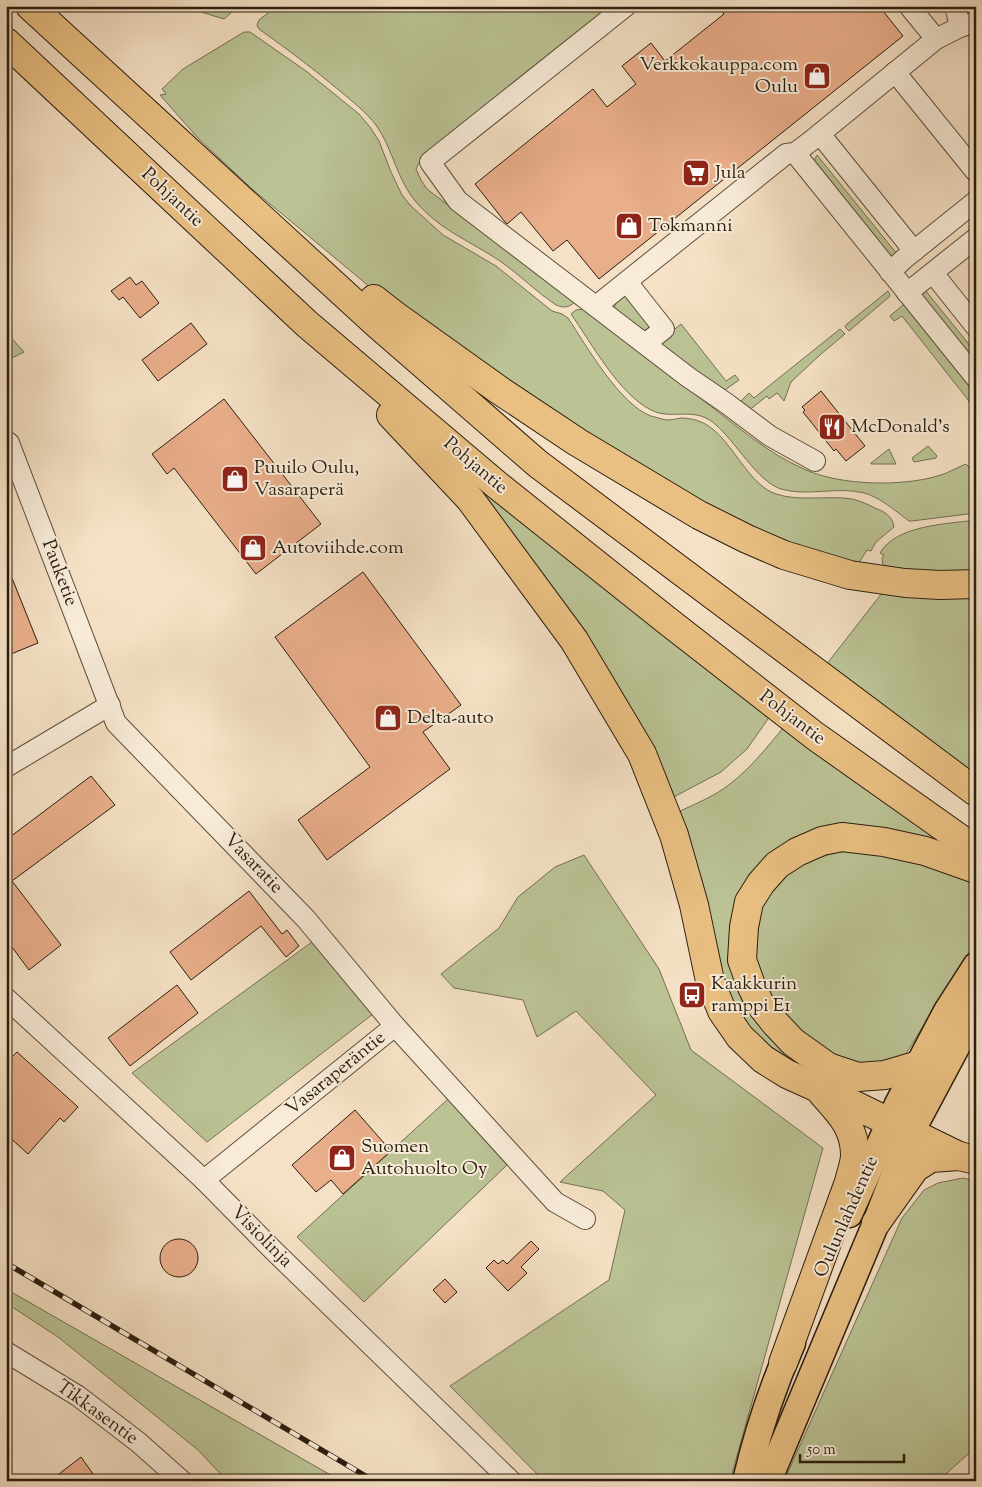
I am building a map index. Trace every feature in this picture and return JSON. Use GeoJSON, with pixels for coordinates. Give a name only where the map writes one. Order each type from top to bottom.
{"type":"FeatureCollection","features":[{"type":"Feature","properties":{"kind":"highway"},"geometry":{"type":"LineString","coordinates":[[30,6],[378,325],[538,464],[974,791]]}},
{"type":"Feature","properties":{"kind":"highway","name":"Pohjantie"},"geometry":{"type":"LineString","coordinates":[[6,42],[307,324],[497,485],[816,736],[976,850]]}},
{"type":"Feature","properties":{"kind":"highway"},"geometry":{"type":"LineString","coordinates":[[190,153],[397,317],[499,390],[577,442],[699,515],[784,555],[850,576],[905,583],[940,585],[976,584]]}},
{"type":"Feature","properties":{"kind":"highway"},"geometry":{"type":"LineString","coordinates":[[307,324],[470,499],[574,640],[642,754],[674,835],[694,905],[710,981],[722,1011],[740,1037],[763,1059],[787,1074],[967,1158]]}},
{"type":"Feature","properties":{"kind":"highway"},"geometry":{"type":"LineString","coordinates":[[918,1064],[885,1075],[858,1077],[828,1067],[793,1042],[760,1004],[750,985],[742,960],[744,927],[749,902],[761,883],[777,865],[797,852],[822,841],[842,838],[884,842],[925,851],[976,869]]}},
{"type":"Feature","properties":{"kind":"highway"},"geometry":{"type":"LineString","coordinates":[[783,1363],[849,1182],[855,1155],[852,1132],[844,1118],[818,1088]]}},
{"type":"Feature","properties":{"kind":"highway"},"geometry":{"type":"LineString","coordinates":[[876,1223],[915,1168],[932,1158],[967,1158]]}},
{"type":"Feature","properties":{"kind":"main road","name":"Oulunlahdentie"},"geometry":{"type":"LineString","coordinates":[[768,1481],[876,1223],[918,1064],[947,1011],[976,966]]}},
{"type":"Feature","properties":{"kind":"main road","name":"Oulunlahdentie"},"geometry":{"type":"LineString","coordinates":[[746,1481],[755,1443],[783,1363],[900,1127],[976,1010]]}},
{"type":"Feature","properties":{"kind":"street"},"geometry":{"type":"LineString","coordinates":[[626,6],[430,162],[458,201],[688,377],[770,436],[814,461]]}},
{"type":"Feature","properties":{"kind":"street"},"geometry":{"type":"LineString","coordinates":[[909,6],[936,39]]}},
{"type":"Feature","properties":{"kind":"street"},"geometry":{"type":"LineString","coordinates":[[596,306],[786,154],[795,153],[820,134],[936,39],[968,25],[955,6]]}},
{"type":"Feature","properties":{"kind":"street"},"geometry":{"type":"LineString","coordinates":[[895,72],[976,172]]}},
{"type":"Feature","properties":{"kind":"street"},"geometry":{"type":"LineString","coordinates":[[820,134],[914,251]]}},
{"type":"Feature","properties":{"kind":"street"},"geometry":{"type":"LineString","coordinates":[[795,153],[975,377]]}},
{"type":"Feature","properties":{"kind":"street"},"geometry":{"type":"LineString","coordinates":[[890,272],[976,201]]}},
{"type":"Feature","properties":{"kind":"street"},"geometry":{"type":"LineString","coordinates":[[908,293],[976,238]]}},
{"type":"Feature","properties":{"kind":"street"},"geometry":{"type":"LineString","coordinates":[[933,272],[976,327]]}},
{"type":"Feature","properties":{"kind":"street"},"geometry":{"type":"LineString","coordinates":[[627,282],[664,329],[645,344]]}},
{"type":"Feature","properties":{"kind":"street","name":"Pauketie"},"geometry":{"type":"LineString","coordinates":[[6,441],[110,705]]}},
{"type":"Feature","properties":{"kind":"street"},"geometry":{"type":"LineString","coordinates":[[6,767],[110,705]]}},
{"type":"Feature","properties":{"kind":"street","name":"Vasaratie"},"geometry":{"type":"LineString","coordinates":[[110,705],[116,723],[306,919],[395,1026]]}},
{"type":"Feature","properties":{"kind":"street","name":"Visiolinja"},"geometry":{"type":"LineString","coordinates":[[6,998],[204,1180],[274,1251],[511,1481]]}},
{"type":"Feature","properties":{"kind":"street","name":"Vasaraperäntie"},"geometry":{"type":"LineString","coordinates":[[204,1180],[395,1026],[555,1202],[585,1219]]}},
{"type":"Feature","properties":{"kind":"street","name":"Tikkasentie"},"geometry":{"type":"LineString","coordinates":[[6,1352],[78,1396],[138,1442],[182,1481]]}},
{"type":"Feature","properties":{"kind":"green space"},"geometry":{"type":"Polygon","coordinates":[[[181,6],[239,6],[224,19],[181,6]]]}},
{"type":"Feature","properties":{"kind":"green space"},"geometry":{"type":"Polygon","coordinates":[[[277,6],[614,6],[420,161],[416,169],[427,189],[575,302],[566,307],[556,305],[500,261],[445,228],[425,212],[404,184],[382,134],[364,111],[259,29],[257,25],[259,20],[277,6]]]}},
{"type":"Feature","properties":{"kind":"green space"},"geometry":{"type":"Polygon","coordinates":[[[244,32],[250,32],[306,71],[359,114],[379,141],[402,195],[410,205],[443,235],[496,266],[552,311],[568,318],[605,373],[627,400],[639,410],[664,420],[681,418],[707,425],[718,434],[758,482],[776,494],[794,498],[843,498],[855,500],[886,514],[891,518],[894,527],[876,542],[871,551],[867,550],[855,569],[700,508],[400,312],[252,189],[196,136],[160,95],[166,94],[162,89],[183,69],[244,32]]]}},
{"type":"Feature","properties":{"kind":"green space"},"geometry":{"type":"Polygon","coordinates":[[[817,155],[897,254],[891,256],[814,163],[817,155]]]}},
{"type":"Feature","properties":{"kind":"green space"},"geometry":{"type":"Polygon","coordinates":[[[925,290],[976,353],[976,363],[922,295],[925,290]]]}},
{"type":"Feature","properties":{"kind":"green space"},"geometry":{"type":"Polygon","coordinates":[[[888,291],[889,297],[849,331],[845,327],[847,324],[888,291]]]}},
{"type":"Feature","properties":{"kind":"green space"},"geometry":{"type":"Polygon","coordinates":[[[626,295],[650,327],[645,331],[615,311],[618,300],[626,295]]]}},
{"type":"Feature","properties":{"kind":"green space"},"geometry":{"type":"Polygon","coordinates":[[[903,305],[907,307],[976,392],[976,410],[902,316],[894,321],[890,316],[903,305]]]}},
{"type":"Feature","properties":{"kind":"green space"},"geometry":{"type":"Polygon","coordinates":[[[584,309],[752,438],[790,462],[819,475],[853,482],[872,483],[909,482],[926,479],[944,474],[966,464],[976,477],[976,513],[909,521],[881,501],[864,493],[854,491],[801,492],[781,489],[772,485],[755,470],[723,432],[708,419],[692,414],[659,413],[639,403],[617,381],[571,314],[576,310],[584,309]]]}},
{"type":"Feature","properties":{"kind":"green space"},"geometry":{"type":"Polygon","coordinates":[[[681,324],[726,381],[735,375],[739,380],[722,392],[661,344],[665,337],[681,324]]]}},
{"type":"Feature","properties":{"kind":"green space"},"geometry":{"type":"Polygon","coordinates":[[[840,329],[845,334],[791,382],[784,401],[777,393],[769,399],[767,396],[748,411],[740,402],[749,393],[754,398],[840,329]]]}},
{"type":"Feature","properties":{"kind":"green space"},"geometry":{"type":"Polygon","coordinates":[[[6,332],[24,352],[6,361],[6,332]]]}},
{"type":"Feature","properties":{"kind":"green space"},"geometry":{"type":"Polygon","coordinates":[[[928,446],[937,456],[936,458],[914,462],[912,458],[928,446]]]}},
{"type":"Feature","properties":{"kind":"green space"},"geometry":{"type":"Polygon","coordinates":[[[889,449],[896,464],[871,464],[871,463],[889,449]]]}},
{"type":"Feature","properties":{"kind":"green space"},"geometry":{"type":"Polygon","coordinates":[[[443,454],[770,716],[747,749],[721,772],[670,799],[443,454]]]}},
{"type":"Feature","properties":{"kind":"green space"},"geometry":{"type":"Polygon","coordinates":[[[976,520],[976,575],[884,573],[882,558],[884,555],[880,553],[898,537],[910,531],[923,528],[976,520]]]}},
{"type":"Feature","properties":{"kind":"green space"},"geometry":{"type":"Polygon","coordinates":[[[882,593],[976,593],[976,774],[826,665],[882,593]]]}},
{"type":"Feature","properties":{"kind":"green space"},"geometry":{"type":"Polygon","coordinates":[[[784,727],[976,862],[923,842],[775,857],[729,955],[846,1094],[767,1047],[747,1028],[728,994],[678,812],[711,796],[738,778],[784,727]]]}},
{"type":"Feature","properties":{"kind":"green space"},"geometry":{"type":"Polygon","coordinates":[[[843,851],[894,853],[976,884],[976,941],[899,1065],[866,1071],[798,1038],[765,995],[750,953],[762,897],[782,876],[812,859],[843,851]]]}},
{"type":"Feature","properties":{"kind":"green space"},"geometry":{"type":"Polygon","coordinates":[[[584,855],[659,969],[691,1050],[823,1148],[730,1481],[544,1481],[450,1386],[609,1280],[625,1210],[603,1191],[560,1182],[656,1095],[576,1011],[537,1037],[523,1000],[454,988],[441,974],[499,928],[518,897],[555,867],[584,855]]]}},
{"type":"Feature","properties":{"kind":"green space"},"geometry":{"type":"Polygon","coordinates":[[[312,942],[373,1014],[207,1142],[132,1073],[312,942]]]}},
{"type":"Feature","properties":{"kind":"green space"},"geometry":{"type":"Polygon","coordinates":[[[448,1099],[507,1165],[364,1302],[297,1237],[448,1099]]]}},
{"type":"Feature","properties":{"kind":"green space"},"geometry":{"type":"Polygon","coordinates":[[[963,1178],[976,1181],[976,1447],[938,1481],[784,1481],[902,1218],[924,1190],[938,1183],[963,1178]]]}},
{"type":"Feature","properties":{"kind":"green space"},"geometry":{"type":"Polygon","coordinates":[[[6,1289],[341,1481],[227,1481],[198,1450],[58,1337],[6,1303],[6,1289]]]}},
{"type":"Feature","properties":{"kind":"building"},"geometry":{"type":"Polygon","coordinates":[[[718,6],[879,6],[903,36],[599,279],[567,240],[553,251],[521,212],[507,224],[475,184],[593,89],[607,107],[636,84],[622,66],[651,43],[665,61],[724,14],[718,6]]]}},
{"type":"Feature","properties":{"kind":"building"},"geometry":{"type":"Polygon","coordinates":[[[130,277],[136,285],[142,281],[159,303],[140,318],[123,297],[119,300],[111,291],[130,277]]]}},
{"type":"Feature","properties":{"kind":"building"},"geometry":{"type":"Polygon","coordinates":[[[191,323],[207,344],[158,381],[142,360],[191,323]]]}},
{"type":"Feature","properties":{"kind":"building","name":"McDonald's"},"geometry":{"type":"Polygon","coordinates":[[[821,391],[865,446],[846,461],[836,449],[834,451],[803,412],[805,410],[802,407],[821,391]]]}},
{"type":"Feature","properties":{"kind":"building"},"geometry":{"type":"Polygon","coordinates":[[[224,399],[321,524],[256,574],[174,468],[167,474],[152,454],[224,399]]]}},
{"type":"Feature","properties":{"kind":"building"},"geometry":{"type":"Polygon","coordinates":[[[6,563],[38,643],[6,656],[6,563]]]}},
{"type":"Feature","properties":{"kind":"building","name":"Delta-auto"},"geometry":{"type":"Polygon","coordinates":[[[363,572],[461,705],[423,732],[450,769],[327,860],[298,820],[370,767],[275,637],[363,572]]]}},
{"type":"Feature","properties":{"kind":"building"},"geometry":{"type":"Polygon","coordinates":[[[91,776],[115,805],[12,881],[61,945],[29,970],[6,939],[6,840],[91,776]]]}},
{"type":"Feature","properties":{"kind":"building"},"geometry":{"type":"Polygon","coordinates":[[[249,891],[282,934],[287,930],[299,946],[286,957],[261,926],[191,980],[170,952],[249,891]]]}},
{"type":"Feature","properties":{"kind":"building"},"geometry":{"type":"Polygon","coordinates":[[[177,985],[198,1013],[130,1066],[108,1038],[177,985]]]}},
{"type":"Feature","properties":{"kind":"building"},"geometry":{"type":"Polygon","coordinates":[[[17,1052],[78,1107],[64,1122],[60,1118],[28,1154],[6,1134],[6,1063],[17,1052]]]}},
{"type":"Feature","properties":{"kind":"building","name":"Suomen Autohuolto Oy"},"geometry":{"type":"Polygon","coordinates":[[[355,1110],[391,1151],[343,1194],[331,1180],[316,1192],[292,1165],[355,1110]]]}},
{"type":"Feature","properties":{"kind":"building"},"geometry":{"type":"Polygon","coordinates":[[[179,1239],[192,1245],[198,1258],[192,1271],[179,1277],[166,1271],[160,1258],[166,1245],[179,1239]]]}},
{"type":"Feature","properties":{"kind":"building"},"geometry":{"type":"Polygon","coordinates":[[[531,1241],[539,1249],[521,1267],[527,1273],[508,1291],[486,1268],[494,1260],[498,1264],[503,1260],[507,1264],[531,1241]]]}},
{"type":"Feature","properties":{"kind":"building"},"geometry":{"type":"Polygon","coordinates":[[[445,1279],[457,1292],[445,1303],[433,1290],[445,1279]]]}},
{"type":"Feature","properties":{"kind":"building"},"geometry":{"type":"Polygon","coordinates":[[[81,1457],[98,1481],[50,1481],[81,1457]]]}},
{"type":"Feature","properties":{"kind":"railway"},"geometry":{"type":"LineString","coordinates":[[6,1263],[374,1481]]}},
{"type":"Feature","properties":{"kind":"place","name":"Verkkokauppa.com Oulu"},"geometry":{"type":"Point","coordinates":[817,76]}},
{"type":"Feature","properties":{"kind":"place","name":"Jula"},"geometry":{"type":"Point","coordinates":[696,173]}},
{"type":"Feature","properties":{"kind":"place","name":"Tokmanni"},"geometry":{"type":"Point","coordinates":[629,226]}},
{"type":"Feature","properties":{"kind":"place","name":"McDonald's"},"geometry":{"type":"Point","coordinates":[832,427]}},
{"type":"Feature","properties":{"kind":"place","name":"Puuilo Oulu, Vasaraperä"},"geometry":{"type":"Point","coordinates":[235,479]}},
{"type":"Feature","properties":{"kind":"place","name":"Autoviihde.com"},"geometry":{"type":"Point","coordinates":[253,548]}},
{"type":"Feature","properties":{"kind":"place","name":"Delta-auto"},"geometry":{"type":"Point","coordinates":[388,718]}},
{"type":"Feature","properties":{"kind":"place","name":"Kaakkurin ramppi E1"},"geometry":{"type":"Point","coordinates":[692,995]}},
{"type":"Feature","properties":{"kind":"place","name":"Suomen Autohuolto Oy"},"geometry":{"type":"Point","coordinates":[342,1158]}}]}
